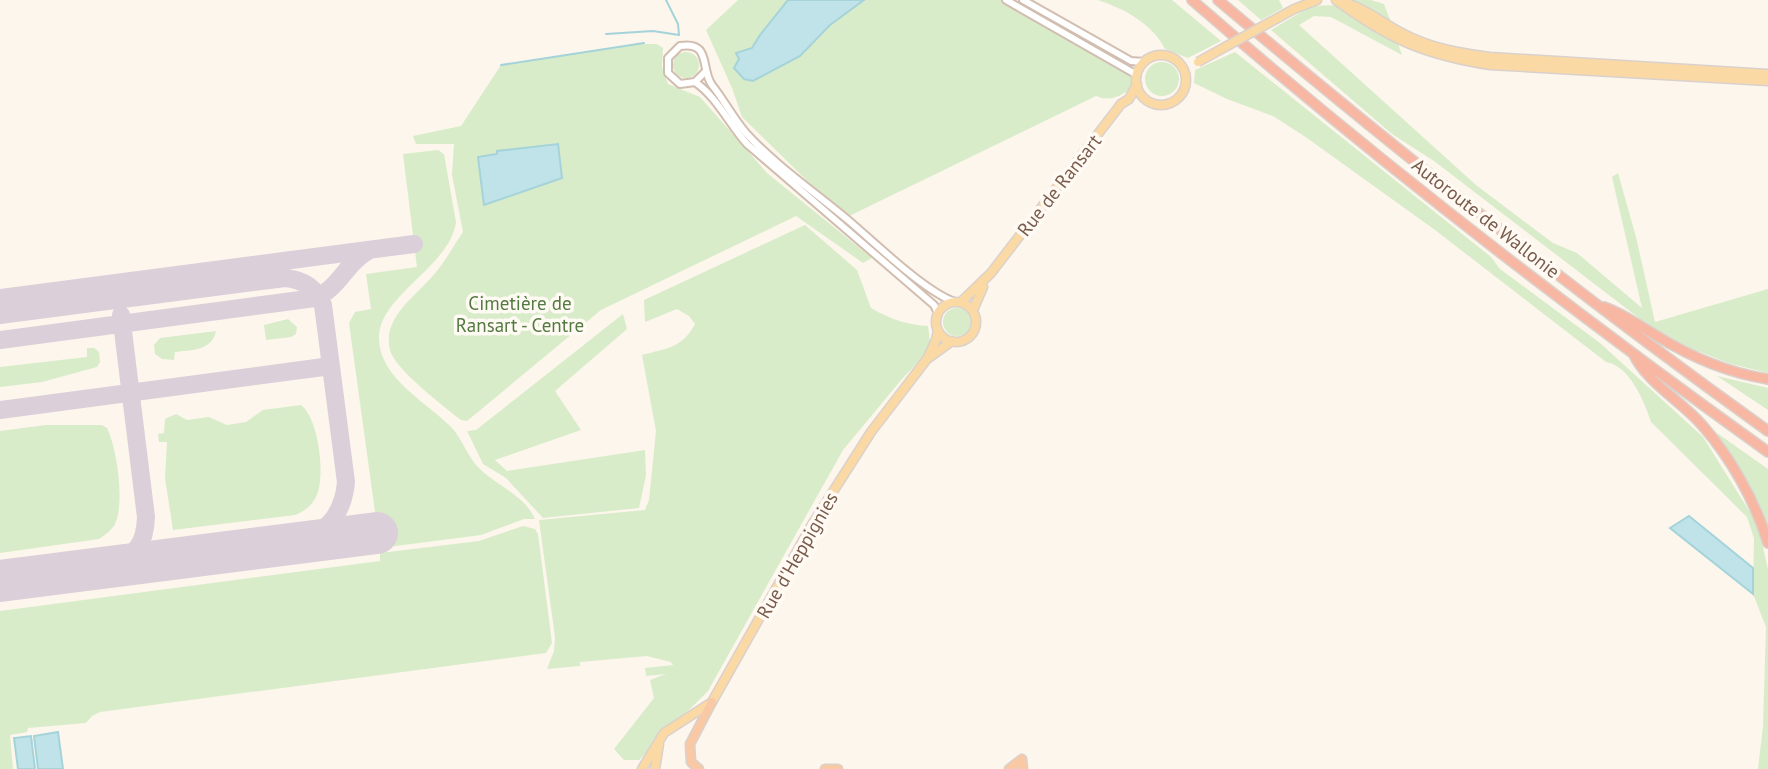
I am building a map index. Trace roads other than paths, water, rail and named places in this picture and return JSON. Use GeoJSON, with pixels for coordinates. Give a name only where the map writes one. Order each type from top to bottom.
{"type":"FeatureCollection","features":[{"type":"Feature","properties":{"kind":"highway"},"geometry":{"type":"LineString","coordinates":[[1185,0],[1210,16]]}},
{"type":"Feature","properties":{"kind":"highway","name":"Autoroute de Wallonie"},"geometry":{"type":"LineString","coordinates":[[1192,0],[1427,195],[1633,354],[1768,452]]}},
{"type":"Feature","properties":{"kind":"highway","name":"Autoroute de Wallonie"},"geometry":{"type":"LineString","coordinates":[[1218,0],[1408,158],[1595,304],[1768,431]]}},
{"type":"Feature","properties":{"kind":"highway"},"geometry":{"type":"LineString","coordinates":[[1595,304],[1618,312],[1697,358],[1768,379]]}},
{"type":"Feature","properties":{"kind":"highway"},"geometry":{"type":"LineString","coordinates":[[1633,354],[1640,368],[1702,425],[1732,466],[1751,501],[1768,544]]}},
{"type":"Feature","properties":{"kind":"highway"},"geometry":{"type":"LineString","coordinates":[[699,769],[691,761],[690,744],[712,702]]}},
{"type":"Feature","properties":{"kind":"highway"},"geometry":{"type":"LineString","coordinates":[[1009,769],[1022,759],[1023,769]]}},
{"type":"Feature","properties":{"kind":"highway"},"geometry":{"type":"LineString","coordinates":[[825,769],[838,769]]}},
{"type":"Feature","properties":{"kind":"main road"},"geometry":{"type":"LineString","coordinates":[[1186,75],[1196,63],[1294,9],[1317,0]]}},
{"type":"Feature","properties":{"kind":"main road"},"geometry":{"type":"LineString","coordinates":[[1337,0],[1353,4],[1403,34],[1454,52],[1490,58],[1768,74]]}},
{"type":"Feature","properties":{"kind":"main road"},"geometry":{"type":"LineString","coordinates":[[1337,0],[1400,41],[1452,59],[1490,65],[1768,81]]}},
{"type":"Feature","properties":{"kind":"main road"},"geometry":{"type":"LineString","coordinates":[[1144,98],[1137,79],[1144,62],[1157,55],[1179,62],[1196,63]]}},
{"type":"Feature","properties":{"kind":"main road"},"geometry":{"type":"LineString","coordinates":[[1129,100],[1144,98],[1157,104],[1171,103],[1182,95],[1186,75],[1179,62]]}},
{"type":"Feature","properties":{"kind":"main road","name":"Rue de Ransart"},"geometry":{"type":"LineString","coordinates":[[973,310],[979,292],[991,273],[1121,104],[1129,100],[1137,79]]}},
{"type":"Feature","properties":{"kind":"main road","name":"Rue de Ransart"},"geometry":{"type":"LineString","coordinates":[[958,302],[991,273]]}},
{"type":"Feature","properties":{"kind":"main road"},"geometry":{"type":"LineString","coordinates":[[958,302],[973,310],[976,323],[974,330],[965,339],[952,341],[938,330],[938,313],[948,303],[958,302]]}},
{"type":"Feature","properties":{"kind":"main road","name":"Rue d'Heppignies"},"geometry":{"type":"LineString","coordinates":[[642,769],[672,726],[712,702],[820,512],[871,432],[927,359],[938,330]]}},
{"type":"Feature","properties":{"kind":"main road","name":"Rue d'Heppignies"},"geometry":{"type":"LineString","coordinates":[[927,359],[952,341]]}},
{"type":"Feature","properties":{"kind":"main road"},"geometry":{"type":"LineString","coordinates":[[655,769],[659,741]]}},
{"type":"Feature","properties":{"kind":"street"},"geometry":{"type":"LineString","coordinates":[[1006,0],[1137,79]]}},
{"type":"Feature","properties":{"kind":"street"},"geometry":{"type":"LineString","coordinates":[[1023,0],[1131,61],[1144,62]]}},
{"type":"Feature","properties":{"kind":"street"},"geometry":{"type":"LineString","coordinates":[[705,72],[695,82],[680,83],[671,78],[666,63],[670,53],[680,46],[696,48],[705,58],[705,72],[731,114],[760,147],[942,297],[958,302]]}},
{"type":"Feature","properties":{"kind":"street"},"geometry":{"type":"LineString","coordinates":[[695,82],[708,92],[747,144],[934,305],[938,313]]}},
{"type":"Feature","properties":{"kind":"water"},"geometry":{"type":"Polygon","coordinates":[[[788,0],[864,0],[830,25],[800,56],[753,81],[744,79],[734,68],[739,59],[736,53],[752,48],[788,0]]]}},
{"type":"Feature","properties":{"kind":"water"},"geometry":{"type":"Polygon","coordinates":[[[558,144],[562,178],[484,205],[478,157],[497,154],[497,151],[558,144]]]}},
{"type":"Feature","properties":{"kind":"water"},"geometry":{"type":"Polygon","coordinates":[[[1689,516],[1753,568],[1753,594],[1670,528],[1689,516]]]}},
{"type":"Feature","properties":{"kind":"water"},"geometry":{"type":"Polygon","coordinates":[[[58,732],[63,769],[38,769],[34,736],[58,732]]]}},
{"type":"Feature","properties":{"kind":"water"},"geometry":{"type":"Polygon","coordinates":[[[31,736],[35,769],[18,769],[14,738],[31,736]]]}},
{"type":"Feature","properties":{"kind":"waterway"},"geometry":{"type":"LineString","coordinates":[[606,34],[653,31],[679,35],[678,24],[666,0]]}},
{"type":"Feature","properties":{"kind":"waterway"},"geometry":{"type":"LineString","coordinates":[[501,65],[644,43]]}},
{"type":"Feature","properties":{"kind":"park label","name":"Cimetière de Ransart - Centre"},"geometry":{"type":"Point","coordinates":[520,314]}}]}
